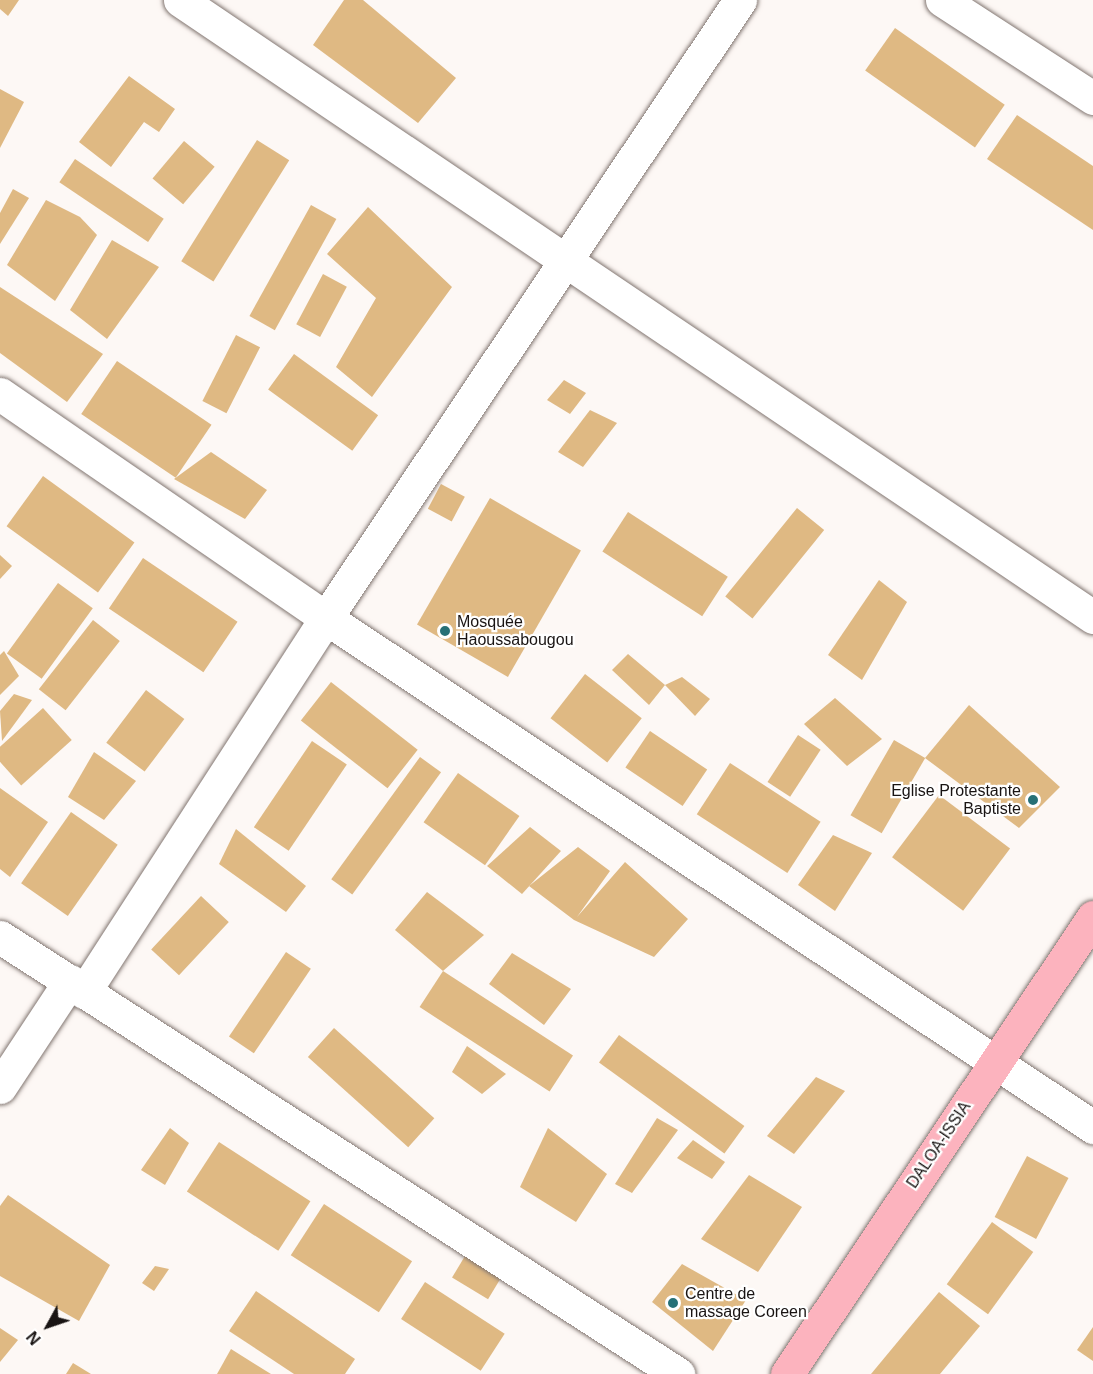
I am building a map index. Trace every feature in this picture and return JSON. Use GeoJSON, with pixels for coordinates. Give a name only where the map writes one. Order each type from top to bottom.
{"type":"FeatureCollection","features":[{"type":"Feature","properties":{"kind":"main road","name":"DALOA-ISSIA"},"geometry":{"type":"LineString","coordinates":[[787,1374],[1093,917]]}},
{"type":"Feature","properties":{"kind":"street"},"geometry":{"type":"LineString","coordinates":[[180,0],[566,256],[1093,617]]}},
{"type":"Feature","properties":{"kind":"street"},"geometry":{"type":"LineString","coordinates":[[0,1087],[77,987],[740,0]]}},
{"type":"Feature","properties":{"kind":"street"},"geometry":{"type":"LineString","coordinates":[[942,0],[1093,98]]}},
{"type":"Feature","properties":{"kind":"street"},"geometry":{"type":"LineString","coordinates":[[0,394],[326,618],[996,1060],[1093,1127]]}},
{"type":"Feature","properties":{"kind":"street"},"geometry":{"type":"LineString","coordinates":[[0,937],[678,1374]]}},
{"type":"Feature","properties":{"kind":"building"},"geometry":{"type":"Polygon","coordinates":[[[0,0],[19,0],[8,16],[0,9],[0,0]]]}},
{"type":"Feature","properties":{"kind":"building"},"geometry":{"type":"Polygon","coordinates":[[[344,0],[363,0],[456,78],[418,123],[313,45],[344,0]]]}},
{"type":"Feature","properties":{"kind":"building"},"geometry":{"type":"Polygon","coordinates":[[[895,28],[1005,105],[975,147],[865,71],[895,28]]]}},
{"type":"Feature","properties":{"kind":"building"},"geometry":{"type":"Polygon","coordinates":[[[129,76],[175,109],[159,132],[144,122],[111,167],[79,142],[129,76]]]}},
{"type":"Feature","properties":{"kind":"building"},"geometry":{"type":"Polygon","coordinates":[[[0,89],[24,102],[0,148],[0,89]]]}},
{"type":"Feature","properties":{"kind":"building"},"geometry":{"type":"Polygon","coordinates":[[[1017,115],[1093,166],[1093,230],[987,159],[1017,115]]]}},
{"type":"Feature","properties":{"kind":"building"},"geometry":{"type":"Polygon","coordinates":[[[257,140],[289,160],[213,281],[181,261],[257,140]]]}},
{"type":"Feature","properties":{"kind":"building"},"geometry":{"type":"Polygon","coordinates":[[[184,141],[215,167],[183,204],[153,179],[184,141]]]}},
{"type":"Feature","properties":{"kind":"building"},"geometry":{"type":"Polygon","coordinates":[[[75,159],[164,219],[148,242],[59,182],[75,159]]]}},
{"type":"Feature","properties":{"kind":"building"},"geometry":{"type":"Polygon","coordinates":[[[13,189],[29,198],[0,244],[0,213],[13,189]]]}},
{"type":"Feature","properties":{"kind":"building"},"geometry":{"type":"Polygon","coordinates":[[[46,200],[80,217],[97,235],[55,301],[7,265],[46,200]]]}},
{"type":"Feature","properties":{"kind":"building"},"geometry":{"type":"Polygon","coordinates":[[[311,205],[336,219],[275,330],[249,316],[311,205]]]}},
{"type":"Feature","properties":{"kind":"building"},"geometry":{"type":"Polygon","coordinates":[[[368,207],[452,287],[372,397],[336,367],[376,298],[327,254],[368,207]]]}},
{"type":"Feature","properties":{"kind":"building"},"geometry":{"type":"Polygon","coordinates":[[[112,240],[159,267],[107,339],[70,310],[112,240]]]}},
{"type":"Feature","properties":{"kind":"building"},"geometry":{"type":"Polygon","coordinates":[[[323,274],[347,287],[320,337],[296,324],[323,274]]]}},
{"type":"Feature","properties":{"kind":"building"},"geometry":{"type":"Polygon","coordinates":[[[0,287],[103,354],[67,402],[0,353],[0,287]]]}},
{"type":"Feature","properties":{"kind":"building"},"geometry":{"type":"Polygon","coordinates":[[[236,335],[260,347],[226,413],[202,401],[236,335]]]}},
{"type":"Feature","properties":{"kind":"building"},"geometry":{"type":"Polygon","coordinates":[[[294,354],[378,415],[352,451],[268,390],[294,354]]]}},
{"type":"Feature","properties":{"kind":"building"},"geometry":{"type":"Polygon","coordinates":[[[117,361],[212,425],[176,478],[81,414],[117,361]]]}},
{"type":"Feature","properties":{"kind":"building"},"geometry":{"type":"Polygon","coordinates":[[[564,380],[586,393],[570,414],[547,400],[564,380]]]}},
{"type":"Feature","properties":{"kind":"building"},"geometry":{"type":"Polygon","coordinates":[[[590,410],[617,423],[583,467],[558,452],[590,410]]]}},
{"type":"Feature","properties":{"kind":"building"},"geometry":{"type":"Polygon","coordinates":[[[211,452],[267,490],[245,519],[174,479],[211,452]]]}},
{"type":"Feature","properties":{"kind":"building"},"geometry":{"type":"Polygon","coordinates":[[[43,476],[134,542],[98,593],[7,526],[43,476]]]}},
{"type":"Feature","properties":{"kind":"building"},"geometry":{"type":"Polygon","coordinates":[[[441,484],[465,497],[452,521],[428,509],[441,484]]]}},
{"type":"Feature","properties":{"kind":"building"},"geometry":{"type":"Polygon","coordinates":[[[490,498],[581,550],[508,677],[417,624],[490,498]]]}},
{"type":"Feature","properties":{"kind":"building"},"geometry":{"type":"Polygon","coordinates":[[[797,508],[824,530],[752,619],[725,597],[797,508]]]}},
{"type":"Feature","properties":{"kind":"building"},"geometry":{"type":"Polygon","coordinates":[[[628,512],[728,577],[702,616],[602,551],[628,512]]]}},
{"type":"Feature","properties":{"kind":"building"},"geometry":{"type":"Polygon","coordinates":[[[0,555],[12,566],[0,579],[0,555]]]}},
{"type":"Feature","properties":{"kind":"building"},"geometry":{"type":"Polygon","coordinates":[[[143,558],[238,622],[203,672],[109,609],[143,558]]]}},
{"type":"Feature","properties":{"kind":"building"},"geometry":{"type":"Polygon","coordinates":[[[879,580],[907,602],[862,680],[828,655],[879,580]]]}},
{"type":"Feature","properties":{"kind":"building"},"geometry":{"type":"Polygon","coordinates":[[[58,583],[93,608],[42,679],[7,653],[58,583]]]}},
{"type":"Feature","properties":{"kind":"building"},"geometry":{"type":"Polygon","coordinates":[[[93,620],[120,641],[66,710],[39,689],[93,620]]]}},
{"type":"Feature","properties":{"kind":"building"},"geometry":{"type":"Polygon","coordinates":[[[4,651],[19,676],[0,695],[0,655],[4,651]]]}},
{"type":"Feature","properties":{"kind":"building"},"geometry":{"type":"Polygon","coordinates":[[[628,654],[665,685],[649,705],[612,670],[628,654]]]}},
{"type":"Feature","properties":{"kind":"building"},"geometry":{"type":"Polygon","coordinates":[[[585,674],[642,718],[607,762],[551,718],[585,674]]]}},
{"type":"Feature","properties":{"kind":"building"},"geometry":{"type":"Polygon","coordinates":[[[682,677],[710,699],[695,716],[665,685],[682,677]]]}},
{"type":"Feature","properties":{"kind":"building"},"geometry":{"type":"Polygon","coordinates":[[[331,682],[418,750],[388,788],[301,721],[331,682]]]}},
{"type":"Feature","properties":{"kind":"building"},"geometry":{"type":"Polygon","coordinates":[[[146,690],[184,719],[145,772],[106,743],[146,690]]]}},
{"type":"Feature","properties":{"kind":"building"},"geometry":{"type":"Polygon","coordinates":[[[14,694],[32,700],[2,741],[0,711],[14,694]]]}},
{"type":"Feature","properties":{"kind":"building"},"geometry":{"type":"Polygon","coordinates":[[[835,698],[882,739],[847,766],[804,724],[835,698]]]}},
{"type":"Feature","properties":{"kind":"building"},"geometry":{"type":"Polygon","coordinates":[[[969,705],[1060,787],[1019,828],[925,758],[969,705]]]}},
{"type":"Feature","properties":{"kind":"building"},"geometry":{"type":"Polygon","coordinates":[[[43,708],[72,740],[21,785],[0,762],[0,747],[43,708]]]}},
{"type":"Feature","properties":{"kind":"building"},"geometry":{"type":"Polygon","coordinates":[[[650,731],[707,770],[683,806],[625,767],[650,731]]]}},
{"type":"Feature","properties":{"kind":"building"},"geometry":{"type":"Polygon","coordinates":[[[798,735],[821,750],[790,797],[768,782],[798,735]]]}},
{"type":"Feature","properties":{"kind":"building"},"geometry":{"type":"Polygon","coordinates":[[[894,740],[925,758],[882,833],[850,815],[894,740]]]}},
{"type":"Feature","properties":{"kind":"building"},"geometry":{"type":"Polygon","coordinates":[[[312,741],[347,764],[289,851],[254,827],[312,741]]]}},
{"type":"Feature","properties":{"kind":"building"},"geometry":{"type":"Polygon","coordinates":[[[94,752],[136,781],[104,820],[68,797],[94,752]]]}},
{"type":"Feature","properties":{"kind":"building"},"geometry":{"type":"Polygon","coordinates":[[[420,757],[441,772],[352,894],[331,879],[420,757]]]}},
{"type":"Feature","properties":{"kind":"building"},"geometry":{"type":"Polygon","coordinates":[[[730,763],[821,822],[787,873],[697,814],[730,763]]]}},
{"type":"Feature","properties":{"kind":"building"},"geometry":{"type":"Polygon","coordinates":[[[458,773],[519,816],[485,865],[424,822],[458,773]]]}},
{"type":"Feature","properties":{"kind":"building"},"geometry":{"type":"Polygon","coordinates":[[[0,788],[48,822],[10,877],[0,869],[0,788]]]}},
{"type":"Feature","properties":{"kind":"building"},"geometry":{"type":"Polygon","coordinates":[[[939,795],[1010,849],[963,911],[892,857],[939,795]]]}},
{"type":"Feature","properties":{"kind":"building"},"geometry":{"type":"Polygon","coordinates":[[[71,812],[118,845],[68,916],[21,883],[71,812]]]}},
{"type":"Feature","properties":{"kind":"building"},"geometry":{"type":"Polygon","coordinates":[[[530,827],[561,851],[522,894],[487,866],[530,827]]]}},
{"type":"Feature","properties":{"kind":"building"},"geometry":{"type":"Polygon","coordinates":[[[236,829],[306,886],[286,912],[219,864],[236,829]]]}},
{"type":"Feature","properties":{"kind":"building"},"geometry":{"type":"Polygon","coordinates":[[[833,835],[872,853],[835,911],[798,885],[833,835]]]}},
{"type":"Feature","properties":{"kind":"building"},"geometry":{"type":"Polygon","coordinates":[[[578,847],[610,871],[577,917],[625,862],[688,919],[654,957],[574,920],[529,886],[578,847]]]}},
{"type":"Feature","properties":{"kind":"building"},"geometry":{"type":"Polygon","coordinates":[[[427,892],[484,935],[443,971],[395,930],[427,892]]]}},
{"type":"Feature","properties":{"kind":"building"},"geometry":{"type":"Polygon","coordinates":[[[201,896],[229,922],[179,975],[151,949],[201,896]]]}},
{"type":"Feature","properties":{"kind":"building"},"geometry":{"type":"Polygon","coordinates":[[[286,952],[311,969],[254,1053],[229,1037],[286,952]]]}},
{"type":"Feature","properties":{"kind":"building"},"geometry":{"type":"Polygon","coordinates":[[[512,953],[571,989],[544,1025],[489,984],[512,953]]]}},
{"type":"Feature","properties":{"kind":"building"},"geometry":{"type":"Polygon","coordinates":[[[443,971],[573,1055],[550,1091],[420,1007],[443,971]]]}},
{"type":"Feature","properties":{"kind":"building"},"geometry":{"type":"Polygon","coordinates":[[[334,1028],[434,1118],[408,1147],[308,1057],[334,1028]]]}},
{"type":"Feature","properties":{"kind":"building"},"geometry":{"type":"Polygon","coordinates":[[[619,1035],[744,1126],[724,1154],[599,1063],[619,1035]]]}},
{"type":"Feature","properties":{"kind":"building"},"geometry":{"type":"Polygon","coordinates":[[[467,1046],[506,1074],[482,1094],[452,1072],[467,1046]]]}},
{"type":"Feature","properties":{"kind":"building"},"geometry":{"type":"Polygon","coordinates":[[[816,1077],[845,1091],[794,1154],[767,1136],[816,1077]]]}},
{"type":"Feature","properties":{"kind":"building"},"geometry":{"type":"Polygon","coordinates":[[[657,1118],[678,1130],[632,1193],[615,1184],[657,1118]]]}},
{"type":"Feature","properties":{"kind":"building"},"geometry":{"type":"Polygon","coordinates":[[[170,1128],[189,1143],[165,1185],[141,1170],[170,1128]]]}},
{"type":"Feature","properties":{"kind":"building"},"geometry":{"type":"Polygon","coordinates":[[[548,1128],[607,1174],[576,1222],[520,1187],[548,1128]]]}},
{"type":"Feature","properties":{"kind":"building"},"geometry":{"type":"Polygon","coordinates":[[[693,1140],[725,1162],[712,1179],[677,1158],[693,1140]]]}},
{"type":"Feature","properties":{"kind":"building"},"geometry":{"type":"Polygon","coordinates":[[[219,1142],[310,1201],[278,1251],[187,1191],[219,1142]]]}},
{"type":"Feature","properties":{"kind":"building"},"geometry":{"type":"Polygon","coordinates":[[[1027,1156],[1068,1178],[1036,1239],[995,1217],[1027,1156]]]}},
{"type":"Feature","properties":{"kind":"building"},"geometry":{"type":"Polygon","coordinates":[[[749,1175],[802,1207],[758,1272],[701,1239],[749,1175]]]}},
{"type":"Feature","properties":{"kind":"building"},"geometry":{"type":"Polygon","coordinates":[[[8,1195],[110,1265],[79,1321],[0,1276],[0,1206],[8,1195]]]}},
{"type":"Feature","properties":{"kind":"building"},"geometry":{"type":"Polygon","coordinates":[[[324,1204],[412,1261],[379,1312],[291,1255],[324,1204]]]}},
{"type":"Feature","properties":{"kind":"building"},"geometry":{"type":"Polygon","coordinates":[[[992,1222],[1033,1252],[988,1314],[947,1284],[992,1222]]]}},
{"type":"Feature","properties":{"kind":"building"},"geometry":{"type":"Polygon","coordinates":[[[468,1251],[504,1273],[488,1299],[452,1278],[468,1251]]]}},
{"type":"Feature","properties":{"kind":"building"},"geometry":{"type":"Polygon","coordinates":[[[682,1264],[746,1300],[713,1351],[652,1302],[682,1264]]]}},
{"type":"Feature","properties":{"kind":"building"},"geometry":{"type":"Polygon","coordinates":[[[155,1266],[169,1269],[154,1291],[142,1283],[155,1266]]]}},
{"type":"Feature","properties":{"kind":"building"},"geometry":{"type":"Polygon","coordinates":[[[425,1282],[505,1334],[481,1371],[401,1319],[425,1282]]]}},
{"type":"Feature","properties":{"kind":"building"},"geometry":{"type":"Polygon","coordinates":[[[256,1291],[355,1359],[345,1374],[294,1374],[229,1331],[256,1291]]]}},
{"type":"Feature","properties":{"kind":"building"},"geometry":{"type":"Polygon","coordinates":[[[939,1292],[980,1326],[940,1374],[871,1374],[939,1292]]]}},
{"type":"Feature","properties":{"kind":"building"},"geometry":{"type":"Polygon","coordinates":[[[1093,1327],[1093,1361],[1077,1350],[1093,1327]]]}},
{"type":"Feature","properties":{"kind":"building"},"geometry":{"type":"Polygon","coordinates":[[[0,1328],[18,1340],[0,1362],[0,1328]]]}},
{"type":"Feature","properties":{"kind":"building"},"geometry":{"type":"Polygon","coordinates":[[[231,1349],[271,1374],[217,1374],[231,1349]]]}},
{"type":"Feature","properties":{"kind":"building"},"geometry":{"type":"Polygon","coordinates":[[[73,1363],[91,1374],[66,1374],[73,1363]]]}},
{"type":"Feature","properties":{"kind":"place","name":"Mosquée Haoussabougou"},"geometry":{"type":"Point","coordinates":[445,631]}},
{"type":"Feature","properties":{"kind":"place","name":"Eglise Protestante Baptiste"},"geometry":{"type":"Point","coordinates":[1033,800]}},
{"type":"Feature","properties":{"kind":"place","name":"Centre de massage Coreen"},"geometry":{"type":"Point","coordinates":[673,1303]}}]}
